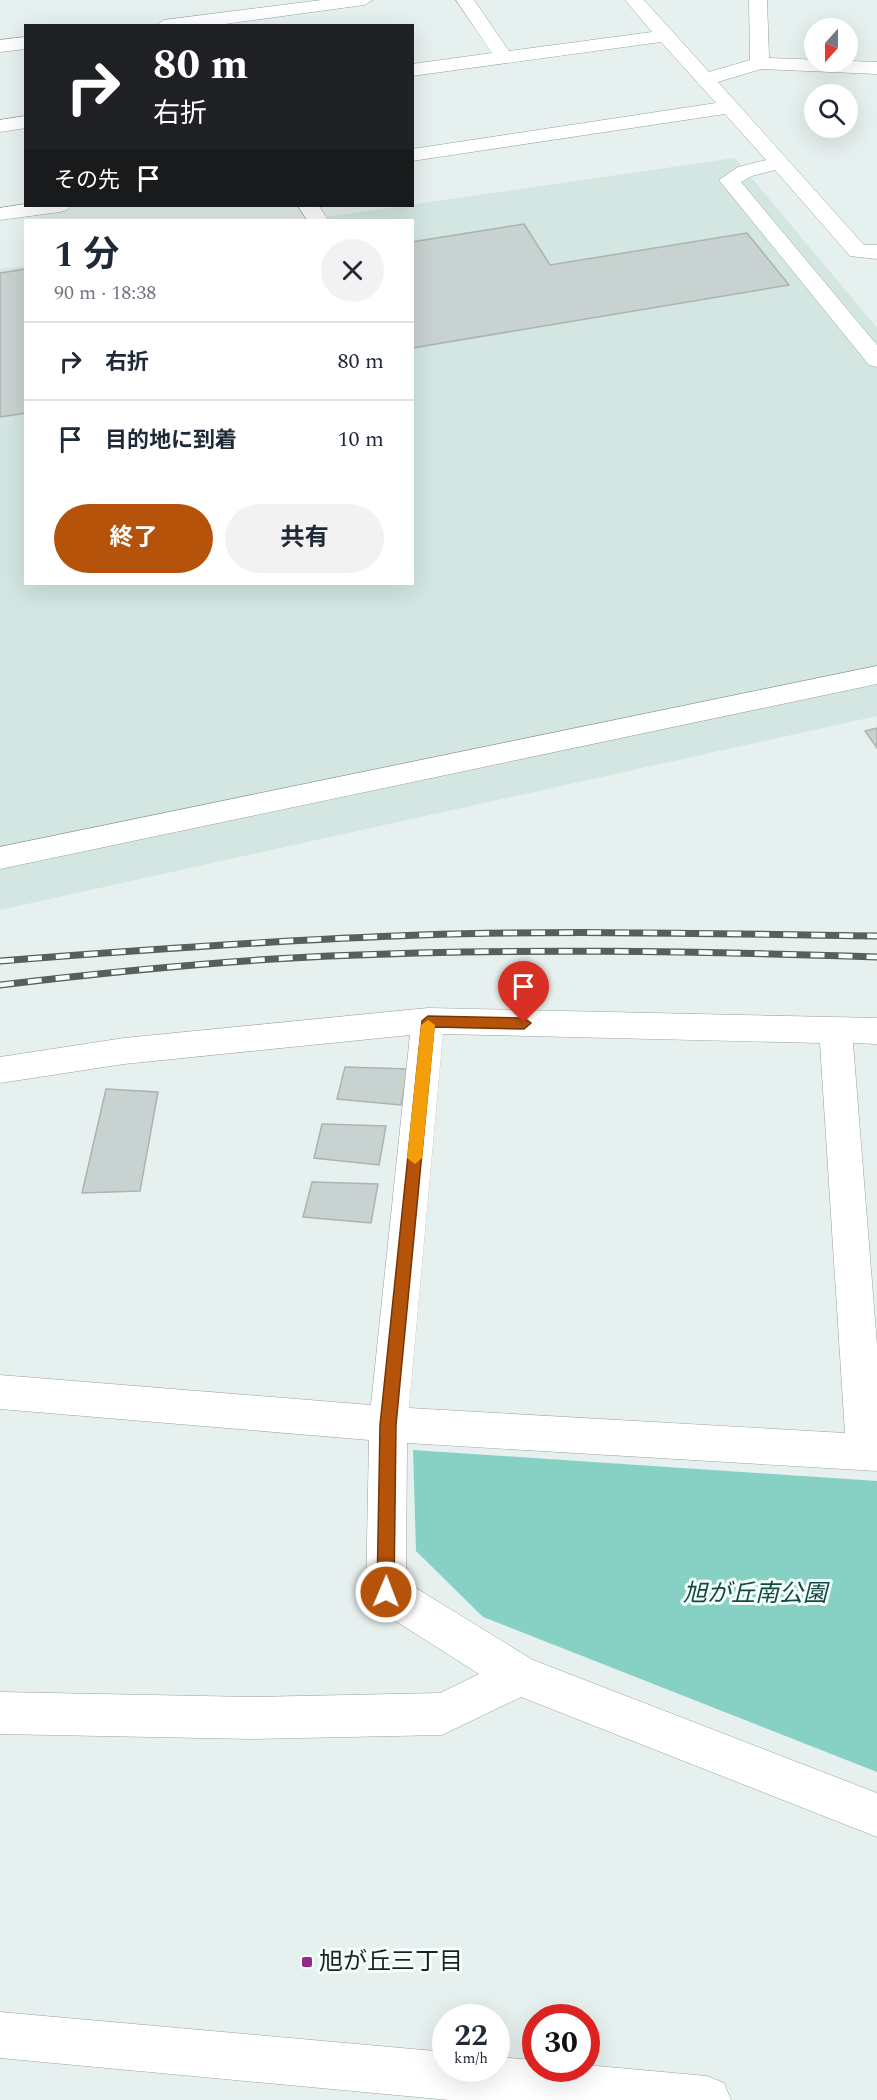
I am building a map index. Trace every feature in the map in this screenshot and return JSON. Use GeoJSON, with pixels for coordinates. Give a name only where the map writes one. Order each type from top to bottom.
{"type":"FeatureCollection","features":[{"type":"Feature","properties":{"kind":"street"},"geometry":{"type":"LineString","coordinates":[[205,0],[216,22]]}},
{"type":"Feature","properties":{"kind":"street"},"geometry":{"type":"LineString","coordinates":[[190,24],[364,0]]}},
{"type":"Feature","properties":{"kind":"street"},"geometry":{"type":"LineString","coordinates":[[465,0],[504,57]]}},
{"type":"Feature","properties":{"kind":"street"},"geometry":{"type":"LineString","coordinates":[[634,0],[703,80],[731,107],[858,250],[877,252]]}},
{"type":"Feature","properties":{"kind":"street"},"geometry":{"type":"LineString","coordinates":[[758,0],[760,63]]}},
{"type":"Feature","properties":{"kind":"street"},"geometry":{"type":"LineString","coordinates":[[414,70],[664,36]]}},
{"type":"Feature","properties":{"kind":"street"},"geometry":{"type":"LineString","coordinates":[[0,46],[24,43]]}},
{"type":"Feature","properties":{"kind":"street"},"geometry":{"type":"LineString","coordinates":[[703,80],[760,63],[877,68]]}},
{"type":"Feature","properties":{"kind":"street"},"geometry":{"type":"LineString","coordinates":[[414,155],[731,107]]}},
{"type":"Feature","properties":{"kind":"street"},"geometry":{"type":"LineString","coordinates":[[0,126],[24,122]]}},
{"type":"Feature","properties":{"kind":"street"},"geometry":{"type":"LineString","coordinates":[[779,163],[745,171],[729,180],[877,360]]}},
{"type":"Feature","properties":{"kind":"street"},"geometry":{"type":"LineString","coordinates":[[0,214],[52,207]]}},
{"type":"Feature","properties":{"kind":"street"},"geometry":{"type":"LineString","coordinates":[[0,858],[877,675]]}},
{"type":"Feature","properties":{"kind":"street"},"geometry":{"type":"LineString","coordinates":[[428,1021],[388,1425],[386,1592],[520,1676],[877,1815]]}},
{"type":"Feature","properties":{"kind":"street"},"geometry":{"type":"LineString","coordinates":[[0,1070],[123,1051],[428,1021],[877,1031]]}},
{"type":"Feature","properties":{"kind":"street"},"geometry":{"type":"LineString","coordinates":[[0,1392],[388,1425],[871,1453],[836,1030]]}},
{"type":"Feature","properties":{"kind":"street"},"geometry":{"type":"LineString","coordinates":[[0,1713],[252,1718],[442,1714],[520,1676]]}},
{"type":"Feature","properties":{"kind":"street"},"geometry":{"type":"LineString","coordinates":[[0,2035],[707,2100]]}},
{"type":"Feature","properties":{"kind":"shaded area"},"geometry":{"type":"Polygon","coordinates":[[[735,158],[877,328],[877,716],[0,910],[0,269],[24,266],[24,585],[414,585],[414,219],[328,219],[327,217],[396,207],[414,207],[414,204],[735,158]]]}},
{"type":"Feature","properties":{"kind":"green space","name":"旭が丘南公園"},"geometry":{"type":"Polygon","coordinates":[[[413,1450],[877,1481],[877,1772],[483,1617],[416,1551],[413,1450]]]}},
{"type":"Feature","properties":{"kind":"building"},"geometry":{"type":"Polygon","coordinates":[[[524,224],[550,265],[747,233],[789,285],[414,348],[414,242],[524,224]]]}},
{"type":"Feature","properties":{"kind":"building"},"geometry":{"type":"Polygon","coordinates":[[[24,269],[24,413],[0,417],[0,273],[24,269]]]}},
{"type":"Feature","properties":{"kind":"building"},"geometry":{"type":"Polygon","coordinates":[[[877,728],[877,748],[865,731],[877,728]]]}},
{"type":"Feature","properties":{"kind":"building"},"geometry":{"type":"Polygon","coordinates":[[[345,1067],[408,1069],[401,1105],[337,1099],[345,1067]]]}},
{"type":"Feature","properties":{"kind":"building"},"geometry":{"type":"Polygon","coordinates":[[[106,1089],[158,1092],[140,1191],[82,1193],[106,1089]]]}},
{"type":"Feature","properties":{"kind":"building"},"geometry":{"type":"Polygon","coordinates":[[[322,1124],[386,1126],[379,1165],[314,1158],[322,1124]]]}},
{"type":"Feature","properties":{"kind":"building"},"geometry":{"type":"Polygon","coordinates":[[[312,1182],[378,1184],[371,1223],[303,1217],[312,1182]]]}},
{"type":"Feature","properties":{"kind":"railway"},"geometry":{"type":"LineString","coordinates":[[0,961],[210,946],[420,935],[706,933],[877,936]]}},
{"type":"Feature","properties":{"kind":"railway"},"geometry":{"type":"LineString","coordinates":[[0,985],[205,964],[398,954],[603,951],[877,957]]}},
{"type":"Feature","properties":{"kind":"slow traffic"},"geometry":{"type":"LineString","coordinates":[[415,1158],[428,1025]]}},
{"type":"Feature","properties":{"kind":"place","name":"旭が丘三丁目"},"geometry":{"type":"Point","coordinates":[307,1962]}},
{"type":"Feature","properties":{"kind":"route"},"geometry":{"type":"LineString","coordinates":[[386,1592],[388,1425],[428,1021],[524,1023]]}}]}
